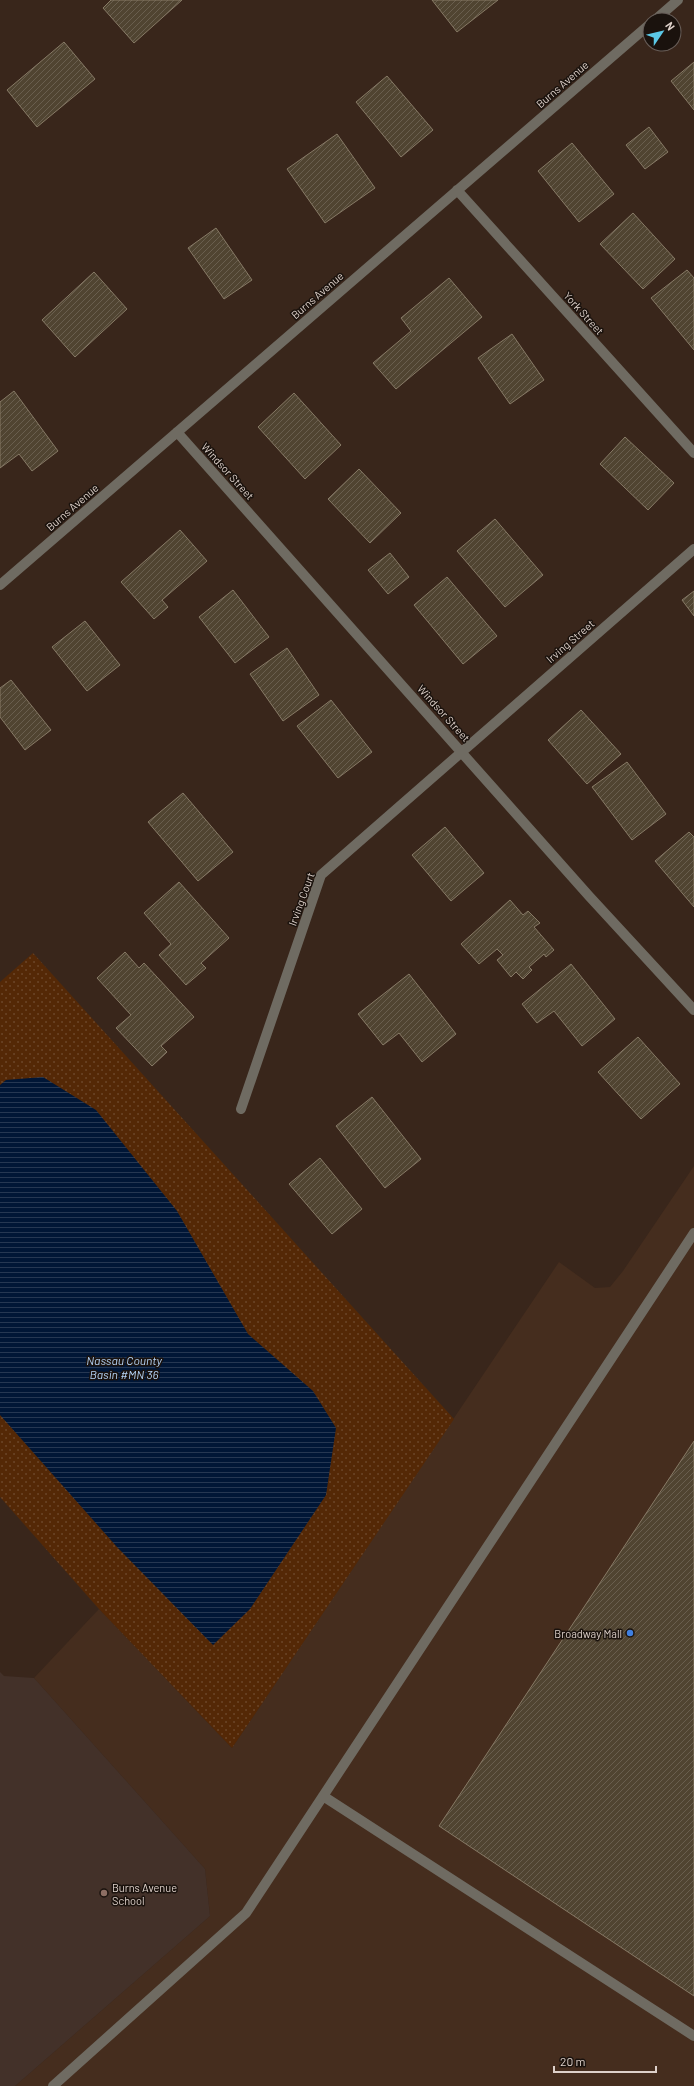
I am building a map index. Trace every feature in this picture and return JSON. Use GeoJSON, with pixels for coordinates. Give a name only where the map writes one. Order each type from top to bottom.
{"type":"FeatureCollection","features":[{"type":"Feature","properties":{"kind":"street"},"geometry":{"type":"LineString","coordinates":[[664,12],[678,0]]}},
{"type":"Feature","properties":{"kind":"street","name":"Burns Avenue"},"geometry":{"type":"LineString","coordinates":[[0,585],[642,31]]}},
{"type":"Feature","properties":{"kind":"street","name":"York Street"},"geometry":{"type":"LineString","coordinates":[[457,190],[694,453]]}},
{"type":"Feature","properties":{"kind":"street","name":"Windsor Street"},"geometry":{"type":"LineString","coordinates":[[177,432],[589,896],[694,1010]]}},
{"type":"Feature","properties":{"kind":"street","name":"Irving Street"},"geometry":{"type":"LineString","coordinates":[[462,752],[694,550]]}},
{"type":"Feature","properties":{"kind":"street","name":"Irving Court"},"geometry":{"type":"LineString","coordinates":[[241,1108],[321,875],[462,752]]}},
{"type":"Feature","properties":{"kind":"street"},"geometry":{"type":"LineString","coordinates":[[53,2086],[246,1913],[694,1233]]}},
{"type":"Feature","properties":{"kind":"street"},"geometry":{"type":"LineString","coordinates":[[323,1796],[694,2036]]}},
{"type":"Feature","properties":{"kind":"shaded area"},"geometry":{"type":"Polygon","coordinates":[[[33,953],[454,1419],[232,1748],[99,1609],[0,1497],[0,982],[33,953]]]}},
{"type":"Feature","properties":{"kind":"shaded area","name":"Broadway Mall"},"geometry":{"type":"Polygon","coordinates":[[[694,1166],[694,2086],[15,2086],[210,1916],[205,1869],[34,1678],[99,1609],[232,1748],[559,1262],[595,1288],[610,1287],[623,1271],[694,1166]]]}},
{"type":"Feature","properties":{"kind":"shaded area","name":"Burns Avenue School"},"geometry":{"type":"Polygon","coordinates":[[[0,1672],[4,1676],[34,1678],[205,1869],[210,1916],[15,2086],[0,2086],[0,1672]]]}},
{"type":"Feature","properties":{"kind":"water","name":"Nassau County Basin #MN 36"},"geometry":{"type":"Polygon","coordinates":[[[43,1077],[96,1110],[177,1211],[248,1334],[313,1391],[336,1428],[326,1495],[250,1609],[213,1645],[117,1547],[0,1415],[0,1085],[6,1080],[43,1077]]]}},
{"type":"Feature","properties":{"kind":"building"},"geometry":{"type":"Polygon","coordinates":[[[111,0],[182,0],[134,43],[103,8],[111,0]]]}},
{"type":"Feature","properties":{"kind":"building"},"geometry":{"type":"Polygon","coordinates":[[[432,0],[498,0],[457,32],[432,0]]]}},
{"type":"Feature","properties":{"kind":"building"},"geometry":{"type":"Polygon","coordinates":[[[64,42],[95,79],[37,127],[7,90],[64,42]]]}},
{"type":"Feature","properties":{"kind":"building"},"geometry":{"type":"Polygon","coordinates":[[[694,62],[694,110],[671,81],[694,62]]]}},
{"type":"Feature","properties":{"kind":"building"},"geometry":{"type":"Polygon","coordinates":[[[387,76],[433,130],[401,157],[356,102],[387,76]]]}},
{"type":"Feature","properties":{"kind":"building"},"geometry":{"type":"Polygon","coordinates":[[[649,127],[668,152],[645,169],[626,145],[649,127]]]}},
{"type":"Feature","properties":{"kind":"building"},"geometry":{"type":"Polygon","coordinates":[[[337,134],[375,188],[325,223],[287,169],[337,134]]]}},
{"type":"Feature","properties":{"kind":"building"},"geometry":{"type":"Polygon","coordinates":[[[572,143],[614,194],[579,222],[538,171],[572,143]]]}},
{"type":"Feature","properties":{"kind":"building"},"geometry":{"type":"Polygon","coordinates":[[[633,213],[675,259],[643,289],[600,244],[633,213]]]}},
{"type":"Feature","properties":{"kind":"building"},"geometry":{"type":"Polygon","coordinates":[[[216,228],[252,280],[224,299],[188,248],[216,228]]]}},
{"type":"Feature","properties":{"kind":"building"},"geometry":{"type":"Polygon","coordinates":[[[687,270],[694,278],[694,350],[651,298],[687,270]]]}},
{"type":"Feature","properties":{"kind":"building"},"geometry":{"type":"Polygon","coordinates":[[[94,272],[127,309],[75,357],[42,320],[94,272]]]}},
{"type":"Feature","properties":{"kind":"building"},"geometry":{"type":"Polygon","coordinates":[[[449,278],[482,317],[396,389],[373,363],[411,331],[401,318],[449,278]]]}},
{"type":"Feature","properties":{"kind":"building"},"geometry":{"type":"Polygon","coordinates":[[[512,334],[544,380],[510,404],[478,358],[512,334]]]}},
{"type":"Feature","properties":{"kind":"building"},"geometry":{"type":"Polygon","coordinates":[[[14,391],[58,451],[32,471],[19,454],[0,468],[0,402],[14,391]]]}},
{"type":"Feature","properties":{"kind":"building"},"geometry":{"type":"Polygon","coordinates":[[[294,393],[341,445],[305,479],[258,427],[294,393]]]}},
{"type":"Feature","properties":{"kind":"building"},"geometry":{"type":"Polygon","coordinates":[[[625,437],[674,483],[648,510],[600,464],[625,437]]]}},
{"type":"Feature","properties":{"kind":"building"},"geometry":{"type":"Polygon","coordinates":[[[359,469],[401,513],[370,543],[328,499],[359,469]]]}},
{"type":"Feature","properties":{"kind":"building"},"geometry":{"type":"Polygon","coordinates":[[[495,519],[543,575],[505,607],[457,551],[495,519]]]}},
{"type":"Feature","properties":{"kind":"building"},"geometry":{"type":"Polygon","coordinates":[[[180,530],[207,561],[162,600],[168,607],[154,619],[121,582],[180,530]]]}},
{"type":"Feature","properties":{"kind":"building"},"geometry":{"type":"Polygon","coordinates":[[[390,553],[409,577],[388,594],[368,570],[390,553]]]}},
{"type":"Feature","properties":{"kind":"building"},"geometry":{"type":"Polygon","coordinates":[[[447,577],[497,636],[463,664],[414,605],[447,577]]]}},
{"type":"Feature","properties":{"kind":"building"},"geometry":{"type":"Polygon","coordinates":[[[233,590],[269,637],[235,663],[199,617],[233,590]]]}},
{"type":"Feature","properties":{"kind":"building"},"geometry":{"type":"Polygon","coordinates":[[[694,591],[694,616],[682,600],[694,591]]]}},
{"type":"Feature","properties":{"kind":"building"},"geometry":{"type":"Polygon","coordinates":[[[85,621],[120,665],[87,691],[52,647],[85,621]]]}},
{"type":"Feature","properties":{"kind":"building"},"geometry":{"type":"Polygon","coordinates":[[[287,648],[319,695],[283,721],[250,674],[287,648]]]}},
{"type":"Feature","properties":{"kind":"building"},"geometry":{"type":"Polygon","coordinates":[[[11,680],[51,730],[25,750],[0,717],[0,688],[11,680]]]}},
{"type":"Feature","properties":{"kind":"building"},"geometry":{"type":"Polygon","coordinates":[[[331,700],[372,752],[338,778],[297,726],[331,700]]]}},
{"type":"Feature","properties":{"kind":"building"},"geometry":{"type":"Polygon","coordinates":[[[581,710],[621,754],[587,784],[548,740],[581,710]]]}},
{"type":"Feature","properties":{"kind":"building"},"geometry":{"type":"Polygon","coordinates":[[[627,762],[666,814],[632,840],[592,787],[627,762]]]}},
{"type":"Feature","properties":{"kind":"building"},"geometry":{"type":"Polygon","coordinates":[[[183,793],[233,852],[198,881],[148,822],[183,793]]]}},
{"type":"Feature","properties":{"kind":"building"},"geometry":{"type":"Polygon","coordinates":[[[445,827],[484,873],[451,901],[412,855],[445,827]]]}},
{"type":"Feature","properties":{"kind":"building"},"geometry":{"type":"Polygon","coordinates":[[[689,832],[694,837],[694,907],[655,861],[689,832]]]}},
{"type":"Feature","properties":{"kind":"building"},"geometry":{"type":"Polygon","coordinates":[[[179,882],[229,938],[201,963],[206,968],[186,985],[159,955],[171,944],[144,913],[179,882]]]}},
{"type":"Feature","properties":{"kind":"building"},"geometry":{"type":"Polygon","coordinates":[[[510,900],[523,915],[528,911],[540,923],[534,927],[554,950],[546,957],[544,954],[529,967],[532,970],[523,979],[516,972],[511,977],[497,960],[503,955],[497,949],[479,964],[461,944],[510,900]]]}},
{"type":"Feature","properties":{"kind":"building"},"geometry":{"type":"Polygon","coordinates":[[[125,952],[139,968],[144,963],[194,1017],[161,1046],[167,1052],[152,1066],[116,1028],[131,1015],[97,978],[125,952]]]}},
{"type":"Feature","properties":{"kind":"building"},"geometry":{"type":"Polygon","coordinates":[[[571,964],[615,1019],[582,1046],[554,1011],[537,1023],[522,1004],[571,964]]]}},
{"type":"Feature","properties":{"kind":"building"},"geometry":{"type":"Polygon","coordinates":[[[409,974],[456,1034],[422,1062],[399,1033],[383,1045],[358,1014],[409,974]]]}},
{"type":"Feature","properties":{"kind":"building"},"geometry":{"type":"Polygon","coordinates":[[[638,1037],[680,1084],[641,1119],[598,1072],[638,1037]]]}},
{"type":"Feature","properties":{"kind":"building"},"geometry":{"type":"Polygon","coordinates":[[[372,1097],[421,1159],[385,1188],[336,1126],[372,1097]]]}},
{"type":"Feature","properties":{"kind":"building"},"geometry":{"type":"Polygon","coordinates":[[[320,1158],[362,1209],[332,1234],[289,1184],[320,1158]]]}},
{"type":"Feature","properties":{"kind":"building","name":"Broadway Mall"},"geometry":{"type":"Polygon","coordinates":[[[694,1441],[694,1996],[439,1826],[694,1441]]]}},
{"type":"Feature","properties":{"kind":"place","name":"Broadway Mall"},"geometry":{"type":"Point","coordinates":[630,1633]}},
{"type":"Feature","properties":{"kind":"place","name":"Burns Avenue School"},"geometry":{"type":"Point","coordinates":[104,1893]}}]}
